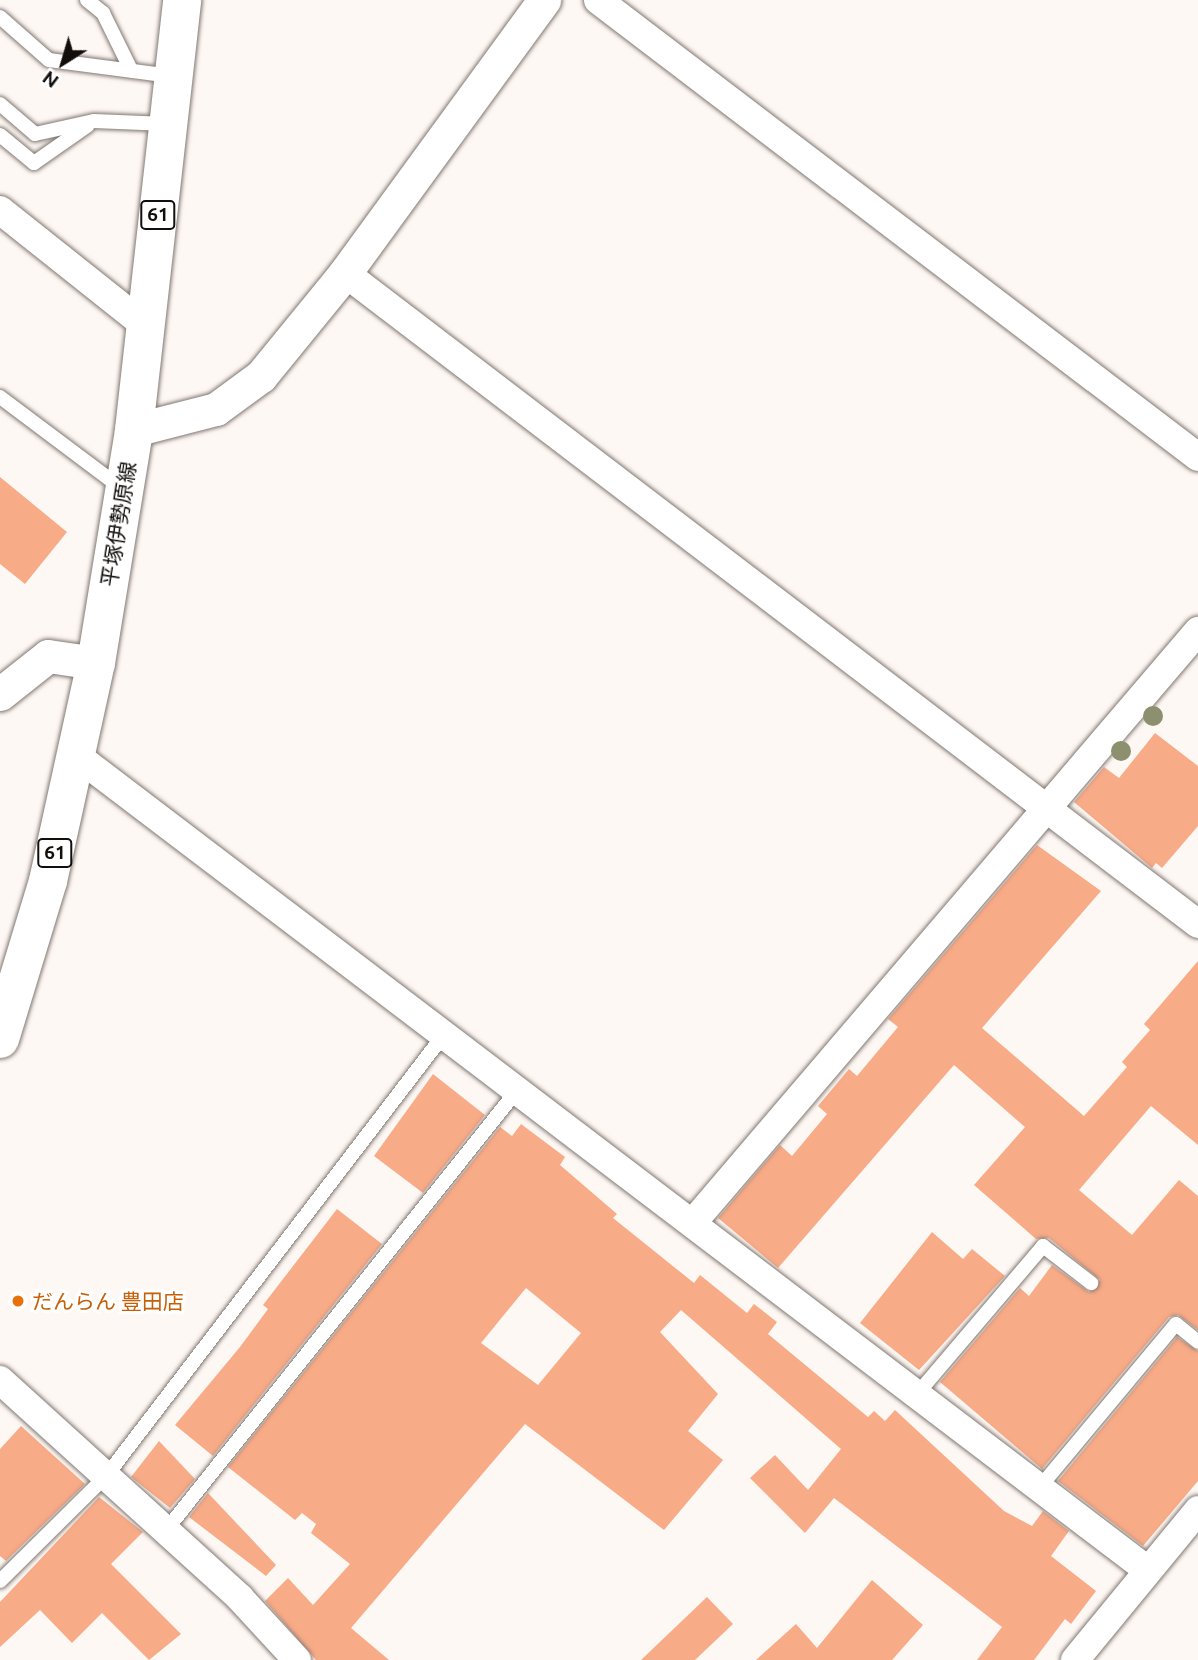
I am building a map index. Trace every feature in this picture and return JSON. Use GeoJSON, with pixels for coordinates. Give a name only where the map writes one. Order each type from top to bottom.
{"type":"FeatureCollection","features":[{"type":"Feature","properties":{"kind":"main road","name":"平塚伊勢原線"},"geometry":{"type":"LineString","coordinates":[[0,1039],[48,881],[96,663],[122,489],[134,430],[182,0]]}},
{"type":"Feature","properties":{"kind":"street"},"geometry":{"type":"LineString","coordinates":[[134,430],[216,409],[261,376],[345,273],[544,0]]}},
{"type":"Feature","properties":{"kind":"street"},"geometry":{"type":"LineString","coordinates":[[598,0],[1198,457]]}},
{"type":"Feature","properties":{"kind":"street"},"geometry":{"type":"LineString","coordinates":[[0,211],[147,327]]}},
{"type":"Feature","properties":{"kind":"street"},"geometry":{"type":"LineString","coordinates":[[345,273],[1198,924]]}},
{"type":"Feature","properties":{"kind":"street"},"geometry":{"type":"LineString","coordinates":[[695,1220],[1198,631]]}},
{"type":"Feature","properties":{"kind":"street"},"geometry":{"type":"LineString","coordinates":[[0,694],[48,656],[96,663]]}},
{"type":"Feature","properties":{"kind":"street"},"geometry":{"type":"LineString","coordinates":[[77,756],[695,1220],[1146,1569]]}},
{"type":"Feature","properties":{"kind":"street"},"geometry":{"type":"LineString","coordinates":[[0,1380],[167,1530],[297,1660]]}},
{"type":"Feature","properties":{"kind":"street"},"geometry":{"type":"LineString","coordinates":[[1075,1660],[1146,1569],[1198,1510]]}},
{"type":"Feature","properties":{"kind":"lane"},"geometry":{"type":"LineString","coordinates":[[87,0],[103,13],[131,70]]}},
{"type":"Feature","properties":{"kind":"lane"},"geometry":{"type":"LineString","coordinates":[[0,17],[49,60],[175,77]]}},
{"type":"Feature","properties":{"kind":"lane"},"geometry":{"type":"LineString","coordinates":[[0,104],[35,134],[94,121],[168,124]]}},
{"type":"Feature","properties":{"kind":"lane"},"geometry":{"type":"LineString","coordinates":[[0,135],[34,163],[94,121]]}},
{"type":"Feature","properties":{"kind":"lane"},"geometry":{"type":"LineString","coordinates":[[0,397],[122,489]]}},
{"type":"Feature","properties":{"kind":"lane"},"geometry":{"type":"LineString","coordinates":[[0,1581],[107,1475],[446,1032]]}},
{"type":"Feature","properties":{"kind":"lane"},"geometry":{"type":"LineString","coordinates":[[167,1530],[520,1087]]}},
{"type":"Feature","properties":{"kind":"lane"},"geometry":{"type":"LineString","coordinates":[[918,1393],[1043,1247],[1091,1283]]}},
{"type":"Feature","properties":{"kind":"lane"},"geometry":{"type":"LineString","coordinates":[[1040,1487],[1176,1324],[1198,1342]]}},
{"type":"Feature","properties":{"kind":"building"},"geometry":{"type":"Polygon","coordinates":[[[0,477],[67,532],[25,584],[0,564],[0,477]]]}},
{"type":"Feature","properties":{"kind":"building"},"geometry":{"type":"Polygon","coordinates":[[[1155,733],[1198,766],[1198,826],[1162,868],[1156,863],[1152,868],[1074,802],[1104,767],[1119,778],[1155,733]]]}},
{"type":"Feature","properties":{"kind":"building"},"geometry":{"type":"Polygon","coordinates":[[[1037,845],[1101,891],[982,1028],[1084,1116],[1127,1067],[1122,1062],[1150,1030],[1144,1024],[1198,961],[1198,1145],[1151,1106],[1079,1190],[1132,1235],[1179,1180],[1198,1196],[1198,1330],[1178,1315],[1169,1317],[1042,1469],[940,1382],[1020,1288],[1029,1296],[1052,1265],[1089,1292],[1100,1280],[1049,1238],[1036,1239],[974,1185],[1025,1127],[954,1065],[778,1268],[718,1218],[780,1145],[792,1156],[827,1114],[818,1106],[849,1069],[857,1076],[898,1027],[888,1019],[1037,845]]]}},
{"type":"Feature","properties":{"kind":"building"},"geometry":{"type":"Polygon","coordinates":[[[433,1074],[485,1115],[423,1193],[374,1156],[433,1074]]]}},
{"type":"Feature","properties":{"kind":"building"},"geometry":{"type":"Polygon","coordinates":[[[521,1124],[565,1157],[560,1165],[617,1214],[613,1218],[694,1283],[700,1275],[747,1313],[754,1304],[777,1322],[768,1334],[868,1417],[874,1411],[885,1421],[895,1410],[1004,1511],[1032,1526],[1043,1511],[1069,1531],[1051,1556],[1096,1591],[1071,1624],[1065,1619],[1034,1660],[977,1660],[1002,1627],[834,1498],[805,1533],[750,1478],[775,1455],[808,1490],[841,1449],[681,1310],[660,1332],[718,1394],[688,1431],[723,1460],[664,1530],[525,1424],[351,1628],[389,1660],[316,1660],[265,1601],[288,1578],[313,1605],[350,1564],[311,1533],[316,1524],[302,1513],[295,1520],[228,1467],[500,1127],[512,1136],[521,1124]],[[526,1288],[481,1343],[538,1385],[581,1333],[526,1288]]]}},
{"type":"Feature","properties":{"kind":"building"},"geometry":{"type":"Polygon","coordinates":[[[337,1209],[382,1244],[213,1456],[175,1425],[240,1347],[268,1309],[263,1305],[337,1209]]]}},
{"type":"Feature","properties":{"kind":"building"},"geometry":{"type":"Polygon","coordinates":[[[932,1232],[963,1259],[972,1249],[1005,1276],[919,1370],[860,1323],[932,1232]]]}},
{"type":"Feature","properties":{"kind":"building"},"geometry":{"type":"Polygon","coordinates":[[[1177,1337],[1198,1351],[1198,1481],[1143,1546],[1058,1481],[1177,1337]]]}},
{"type":"Feature","properties":{"kind":"building"},"geometry":{"type":"Polygon","coordinates":[[[21,1426],[85,1484],[6,1561],[0,1556],[0,1449],[21,1426]]]}},
{"type":"Feature","properties":{"kind":"building"},"geometry":{"type":"Polygon","coordinates":[[[159,1441],[195,1479],[170,1508],[131,1477],[159,1441]]]}},
{"type":"Feature","properties":{"kind":"building"},"geometry":{"type":"Polygon","coordinates":[[[208,1493],[276,1565],[266,1576],[189,1517],[208,1493]]]}},
{"type":"Feature","properties":{"kind":"building"},"geometry":{"type":"Polygon","coordinates":[[[99,1497],[143,1532],[111,1564],[181,1634],[149,1660],[102,1613],[72,1643],[40,1610],[0,1647],[0,1602],[99,1497]]]}},
{"type":"Feature","properties":{"kind":"building"},"geometry":{"type":"Polygon","coordinates":[[[872,1580],[923,1625],[892,1660],[756,1660],[796,1624],[817,1648],[872,1580]]]}},
{"type":"Feature","properties":{"kind":"building"},"geometry":{"type":"Polygon","coordinates":[[[707,1597],[733,1624],[695,1660],[641,1660],[707,1597]]]}},
{"type":"Feature","properties":{"kind":"place","name":"だんらん 豊田店"},"geometry":{"type":"Point","coordinates":[18,1301]}}]}
